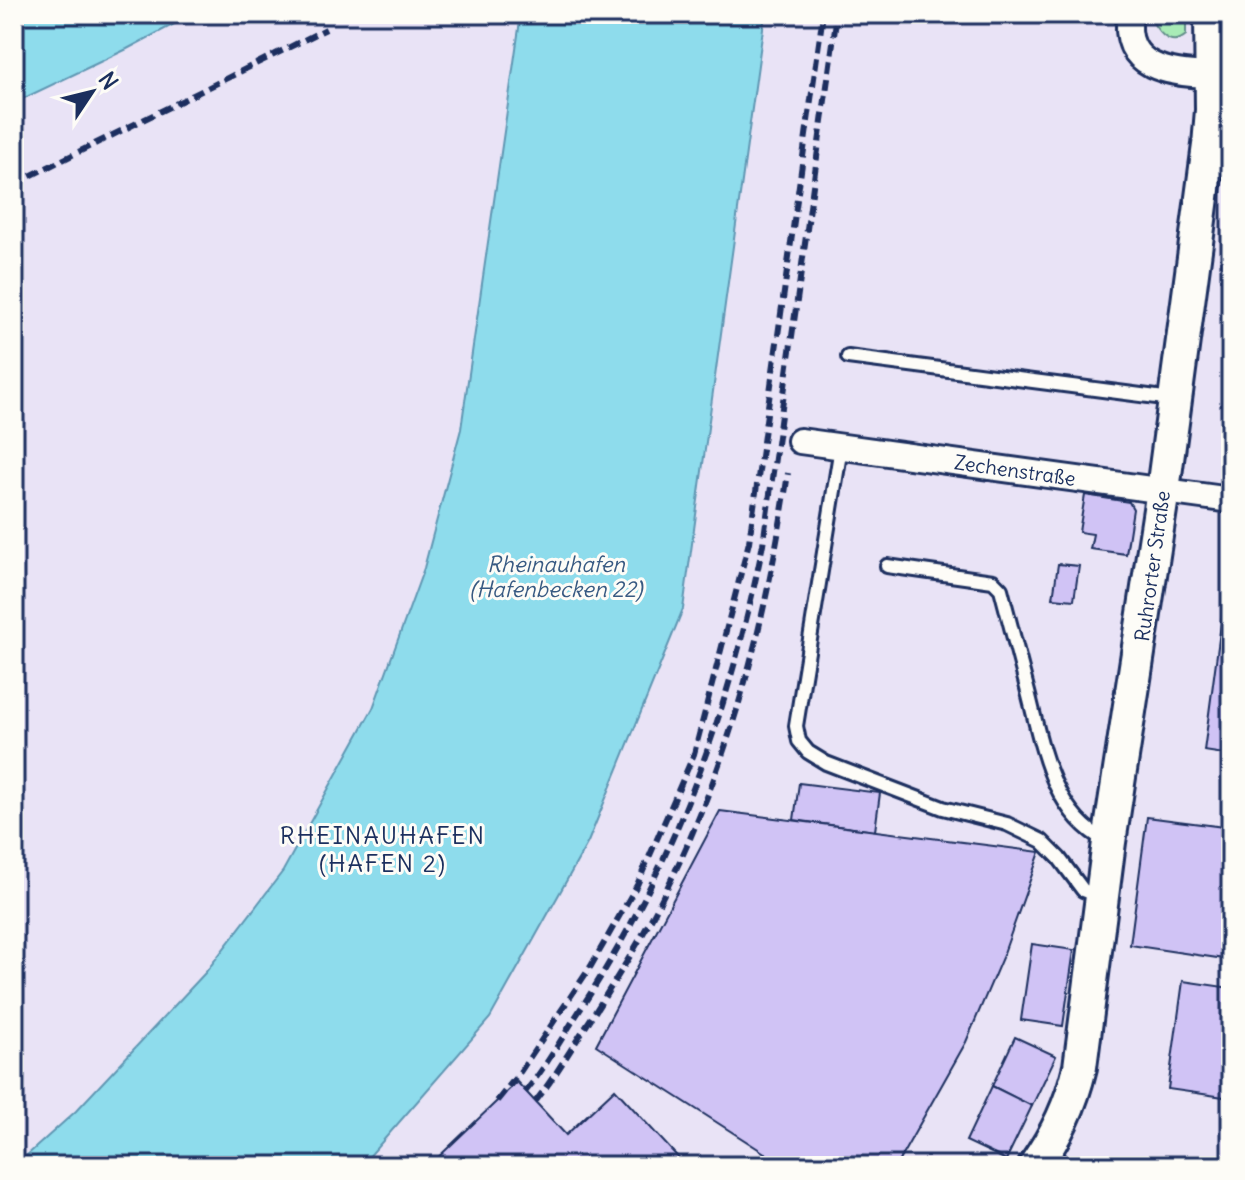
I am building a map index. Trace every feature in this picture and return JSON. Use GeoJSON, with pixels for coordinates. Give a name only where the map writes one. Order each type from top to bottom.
{"type":"FeatureCollection","features":[{"type":"Feature","properties":{"kind":"street"},"geometry":{"type":"LineString","coordinates":[[1130,14],[1128,28],[1136,51],[1156,69],[1212,75]]}},
{"type":"Feature","properties":{"kind":"street","name":"Ruhrorter Straße"},"geometry":{"type":"LineString","coordinates":[[1035,1166],[1061,1125],[1080,1067],[1109,842],[1163,490],[1209,145],[1211,14]]}},
{"type":"Feature","properties":{"kind":"street","name":"Zechenstraße"},"geometry":{"type":"LineString","coordinates":[[800,441],[1231,500]]}},
{"type":"Feature","properties":{"kind":"lane"},"geometry":{"type":"LineString","coordinates":[[848,357],[1175,400]]}},
{"type":"Feature","properties":{"kind":"lane"},"geometry":{"type":"LineString","coordinates":[[841,447],[796,726],[799,741],[808,752],[826,763],[943,808],[1007,824],[1042,841],[1083,890],[1103,897]]}},
{"type":"Feature","properties":{"kind":"lane"},"geometry":{"type":"LineString","coordinates":[[887,566],[993,581],[1001,589],[1049,772],[1074,816],[1088,832],[1109,842]]}},
{"type":"Feature","properties":{"kind":"shaded area"},"geometry":{"type":"Polygon","coordinates":[[[193,14],[521,14],[461,429],[424,568],[373,708],[283,871],[205,973],[76,1111],[14,1166],[14,103],[193,14]]]}},
{"type":"Feature","properties":{"kind":"shaded area"},"geometry":{"type":"Polygon","coordinates":[[[765,14],[1231,14],[1231,1166],[361,1166],[490,1018],[588,842],[683,609],[765,14]]]}},
{"type":"Feature","properties":{"kind":"green space"},"geometry":{"type":"Polygon","coordinates":[[[1149,14],[1186,14],[1186,35],[1180,39],[1168,39],[1155,26],[1149,14]]]}},
{"type":"Feature","properties":{"kind":"water"},"geometry":{"type":"Polygon","coordinates":[[[14,14],[193,14],[14,103],[14,14]]]}},
{"type":"Feature","properties":{"kind":"water","name":"Rheinauhafen (Hafenbecken 22)"},"geometry":{"type":"Polygon","coordinates":[[[521,14],[765,14],[683,609],[588,842],[490,1018],[361,1166],[15,1166],[76,1111],[205,973],[283,871],[373,708],[424,568],[461,429],[521,14]]]}},
{"type":"Feature","properties":{"kind":"building"},"geometry":{"type":"Polygon","coordinates":[[[14,407],[24,421],[14,428],[14,407]]]}},
{"type":"Feature","properties":{"kind":"building"},"geometry":{"type":"Polygon","coordinates":[[[1085,495],[1129,502],[1133,509],[1126,554],[1090,549],[1093,534],[1079,532],[1085,495]]]}},
{"type":"Feature","properties":{"kind":"building"},"geometry":{"type":"Polygon","coordinates":[[[1231,549],[1231,755],[1204,751],[1231,549]]]}},
{"type":"Feature","properties":{"kind":"building"},"geometry":{"type":"Polygon","coordinates":[[[1058,564],[1079,566],[1074,600],[1053,598],[1058,564]]]}},
{"type":"Feature","properties":{"kind":"building"},"geometry":{"type":"Polygon","coordinates":[[[799,783],[880,793],[875,831],[794,820],[799,783]]]}},
{"type":"Feature","properties":{"kind":"building"},"geometry":{"type":"Polygon","coordinates":[[[720,811],[1040,852],[1004,953],[966,1042],[896,1166],[785,1166],[596,1045],[720,811]]]}},
{"type":"Feature","properties":{"kind":"building"},"geometry":{"type":"Polygon","coordinates":[[[1147,817],[1231,828],[1231,960],[1130,945],[1147,817]]]}},
{"type":"Feature","properties":{"kind":"building"},"geometry":{"type":"Polygon","coordinates":[[[1032,944],[1074,950],[1063,1026],[1021,1020],[1032,944]]]}},
{"type":"Feature","properties":{"kind":"building"},"geometry":{"type":"Polygon","coordinates":[[[1183,981],[1231,988],[1231,1098],[1168,1089],[1183,981]]]}},
{"type":"Feature","properties":{"kind":"building"},"geometry":{"type":"Polygon","coordinates":[[[1015,1037],[1056,1056],[1032,1106],[992,1086],[1015,1037]]]}},
{"type":"Feature","properties":{"kind":"building"},"geometry":{"type":"Polygon","coordinates":[[[517,1082],[566,1135],[615,1089],[686,1166],[429,1166],[517,1082]]]}},
{"type":"Feature","properties":{"kind":"building"},"geometry":{"type":"Polygon","coordinates":[[[992,1086],[1032,1106],[1006,1160],[966,1141],[992,1086]]]}},
{"type":"Feature","properties":{"kind":"railway"},"geometry":{"type":"LineString","coordinates":[[497,1101],[591,966],[637,885],[694,754],[749,542],[823,14]]}},
{"type":"Feature","properties":{"kind":"railway"},"geometry":{"type":"LineString","coordinates":[[525,1092],[610,961],[641,905],[693,789],[733,669],[763,544],[837,14]]}},
{"type":"Feature","properties":{"kind":"railway"},"geometry":{"type":"LineString","coordinates":[[14,184],[326,29]]}},
{"type":"Feature","properties":{"kind":"railway"},"geometry":{"type":"LineString","coordinates":[[535,1102],[645,929],[687,846],[708,795],[743,690],[757,636],[788,473]]}},
{"type":"Feature","properties":{"kind":"district","name":"RHEINAUHAFEN (HAFEN 2)"},"geometry":{"type":"Point","coordinates":[383,849]}}]}
